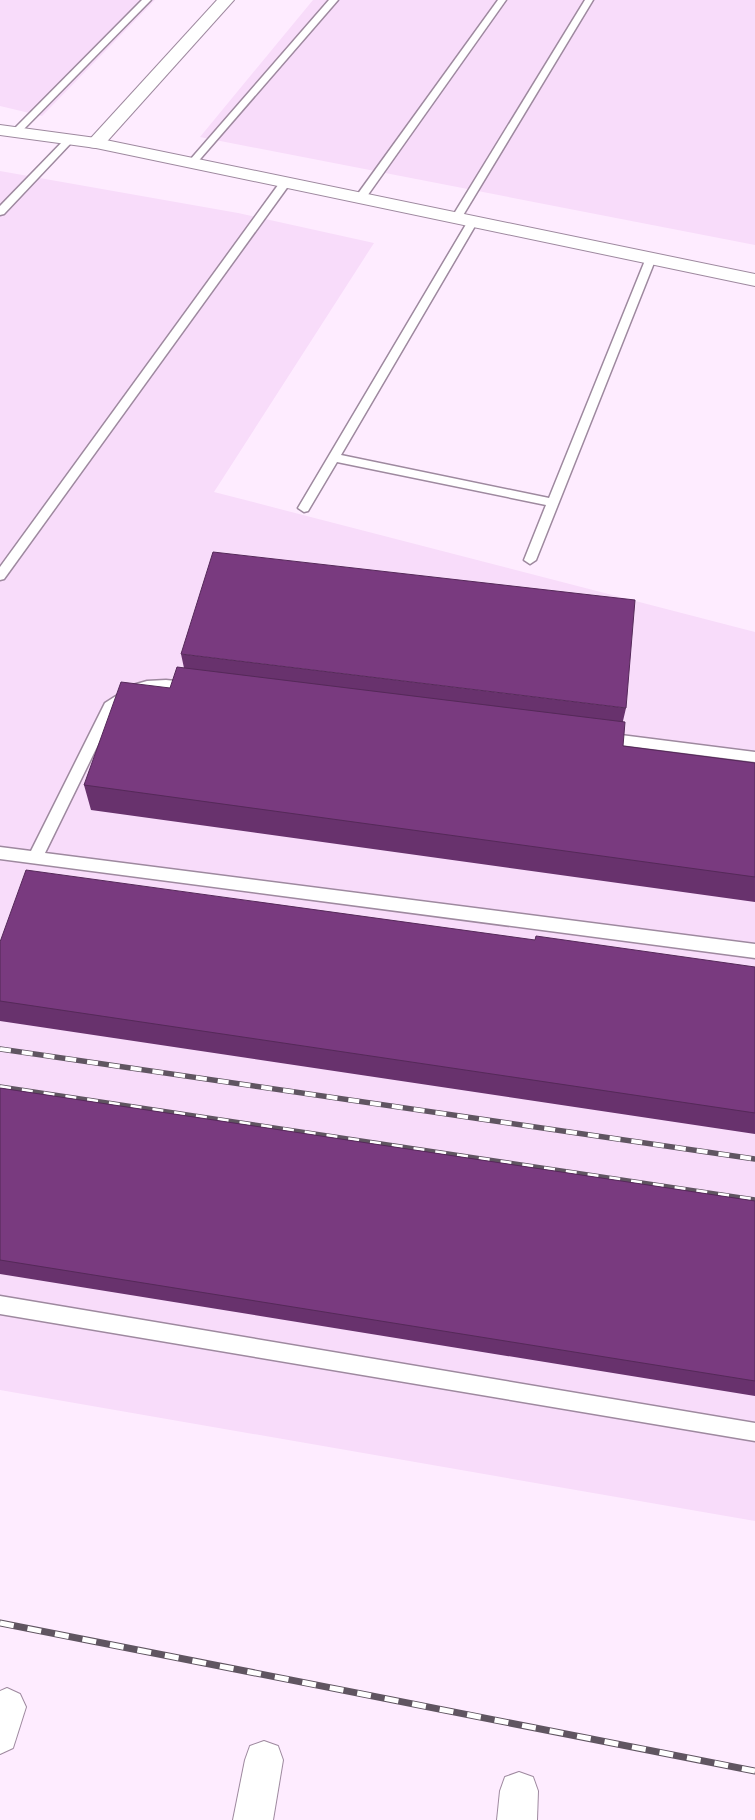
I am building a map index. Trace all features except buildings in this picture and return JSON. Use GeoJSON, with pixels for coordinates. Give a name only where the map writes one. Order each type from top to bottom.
{"type":"FeatureCollection","features":[{"type":"Feature","properties":{"kind":"main road"},"geometry":{"type":"LineString","coordinates":[[96,144],[226,0]]}},
{"type":"Feature","properties":{"kind":"main road"},"geometry":{"type":"LineString","coordinates":[[8,131],[96,144],[192,163],[755,280]]}},
{"type":"Feature","properties":{"kind":"main road"},"geometry":{"type":"LineString","coordinates":[[253,1820],[264,1760]]}},
{"type":"Feature","properties":{"kind":"lane"},"geometry":{"type":"LineString","coordinates":[[8,131],[147,0]]}},
{"type":"Feature","properties":{"kind":"lane"},"geometry":{"type":"LineString","coordinates":[[192,163],[334,0]]}},
{"type":"Feature","properties":{"kind":"lane"},"geometry":{"type":"LineString","coordinates":[[361,197],[502,0]]}},
{"type":"Feature","properties":{"kind":"lane"},"geometry":{"type":"LineString","coordinates":[[304,508],[588,0]]}},
{"type":"Feature","properties":{"kind":"lane"},"geometry":{"type":"LineString","coordinates":[[0,212],[69,140]]}},
{"type":"Feature","properties":{"kind":"lane"},"geometry":{"type":"LineString","coordinates":[[0,576],[285,183]]}},
{"type":"Feature","properties":{"kind":"lane"},"geometry":{"type":"LineString","coordinates":[[530,560],[650,258]]}},
{"type":"Feature","properties":{"kind":"lane"},"geometry":{"type":"LineString","coordinates":[[334,457],[554,503]]}},
{"type":"Feature","properties":{"kind":"lane"},"geometry":{"type":"LineString","coordinates":[[35,858],[110,706],[139,686],[163,684],[203,688]]}},
{"type":"Feature","properties":{"kind":"lane"},"geometry":{"type":"LineString","coordinates":[[587,736],[755,757]]}},
{"type":"Feature","properties":{"kind":"lane"},"geometry":{"type":"LineString","coordinates":[[0,853],[755,952]]}},
{"type":"Feature","properties":{"kind":"lane"},"geometry":{"type":"LineString","coordinates":[[0,1305],[755,1432]]}},
{"type":"Feature","properties":{"kind":"shaded area"},"geometry":{"type":"Polygon","coordinates":[[[0,0],[155,0],[42,116],[0,106],[0,0]]]}},
{"type":"Feature","properties":{"kind":"shaded area"},"geometry":{"type":"Polygon","coordinates":[[[313,0],[755,0],[755,245],[200,137],[313,0]]]}},
{"type":"Feature","properties":{"kind":"shaded area"},"geometry":{"type":"Polygon","coordinates":[[[0,171],[238,213],[374,243],[214,492],[755,632],[755,1521],[0,1390],[0,171]]]}},
{"type":"Feature","properties":{"kind":"railway"},"geometry":{"type":"LineString","coordinates":[[0,1049],[755,1159]]}},
{"type":"Feature","properties":{"kind":"railway"},"geometry":{"type":"LineString","coordinates":[[0,1087],[755,1200]]}},
{"type":"Feature","properties":{"kind":"railway"},"geometry":{"type":"LineString","coordinates":[[0,1623],[755,1771]]}}]}
